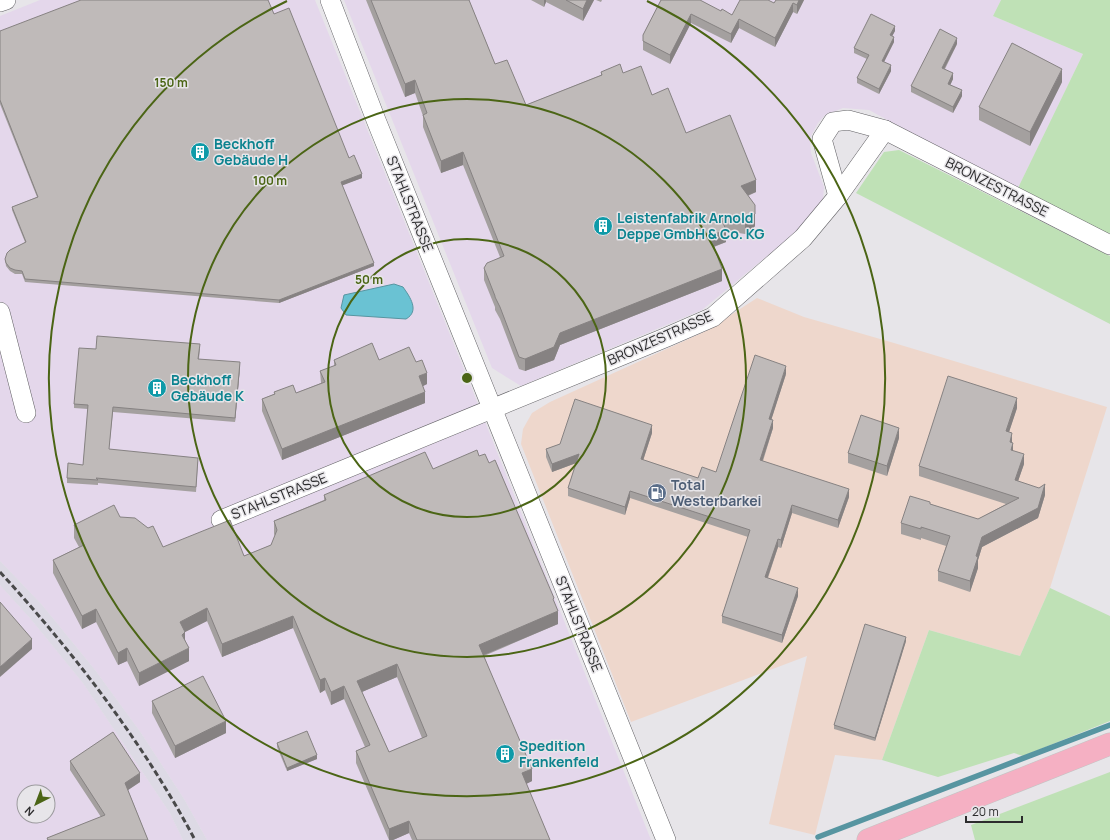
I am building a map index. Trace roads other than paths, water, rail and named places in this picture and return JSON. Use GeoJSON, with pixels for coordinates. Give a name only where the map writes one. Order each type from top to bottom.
{"type":"FeatureCollection","features":[{"type":"Feature","properties":{"kind":"main road"},"geometry":{"type":"LineString","coordinates":[[868,840],[1110,744]]}},
{"type":"Feature","properties":{"kind":"street"},"geometry":{"type":"LineString","coordinates":[[0,2],[6,0]]}},
{"type":"Feature","properties":{"kind":"street","name":"STAHLSTRASSE"},"geometry":{"type":"LineString","coordinates":[[330,0],[376,120],[666,840]]}},
{"type":"Feature","properties":{"kind":"street","name":"BRONZESTRASSE"},"geometry":{"type":"LineString","coordinates":[[838,196],[822,139],[832,122],[848,120],[885,130],[1110,245]]}},
{"type":"Feature","properties":{"kind":"street","name":"BRONZESTRASSE"},"geometry":{"type":"LineString","coordinates":[[492,408],[713,317],[803,238],[838,196],[885,130]]}},
{"type":"Feature","properties":{"kind":"street"},"geometry":{"type":"LineString","coordinates":[[0,312],[26,413]]}},
{"type":"Feature","properties":{"kind":"street","name":"STAHLSTRASSE"},"geometry":{"type":"LineString","coordinates":[[221,520],[492,408]]}},
{"type":"Feature","properties":{"kind":"water"},"geometry":{"type":"Polygon","coordinates":[[[394,284],[403,287],[411,299],[413,308],[412,312],[406,319],[346,315],[341,308],[344,295],[394,284]]]}},
{"type":"Feature","properties":{"kind":"waterway"},"geometry":{"type":"LineString","coordinates":[[818,837],[1110,725]]}},
{"type":"Feature","properties":{"kind":"railway"},"geometry":{"type":"LineString","coordinates":[[0,572],[54,634],[106,700],[153,768],[195,840]]}},
{"type":"Feature","properties":{"kind":"place","name":"Beckhoff Gebäude H"},"geometry":{"type":"Point","coordinates":[200,152]}},
{"type":"Feature","properties":{"kind":"place","name":"Leistenfabrik Arnold Deppe GmbH & Co. KG"},"geometry":{"type":"Point","coordinates":[603,226]}},
{"type":"Feature","properties":{"kind":"place","name":"Beckhoff Gebäude K"},"geometry":{"type":"Point","coordinates":[157,388]}},
{"type":"Feature","properties":{"kind":"place","name":"Total Westerbarkei"},"geometry":{"type":"Point","coordinates":[657,493]}},
{"type":"Feature","properties":{"kind":"place","name":"Spedition Frankenfeld"},"geometry":{"type":"Point","coordinates":[505,754]}}]}
